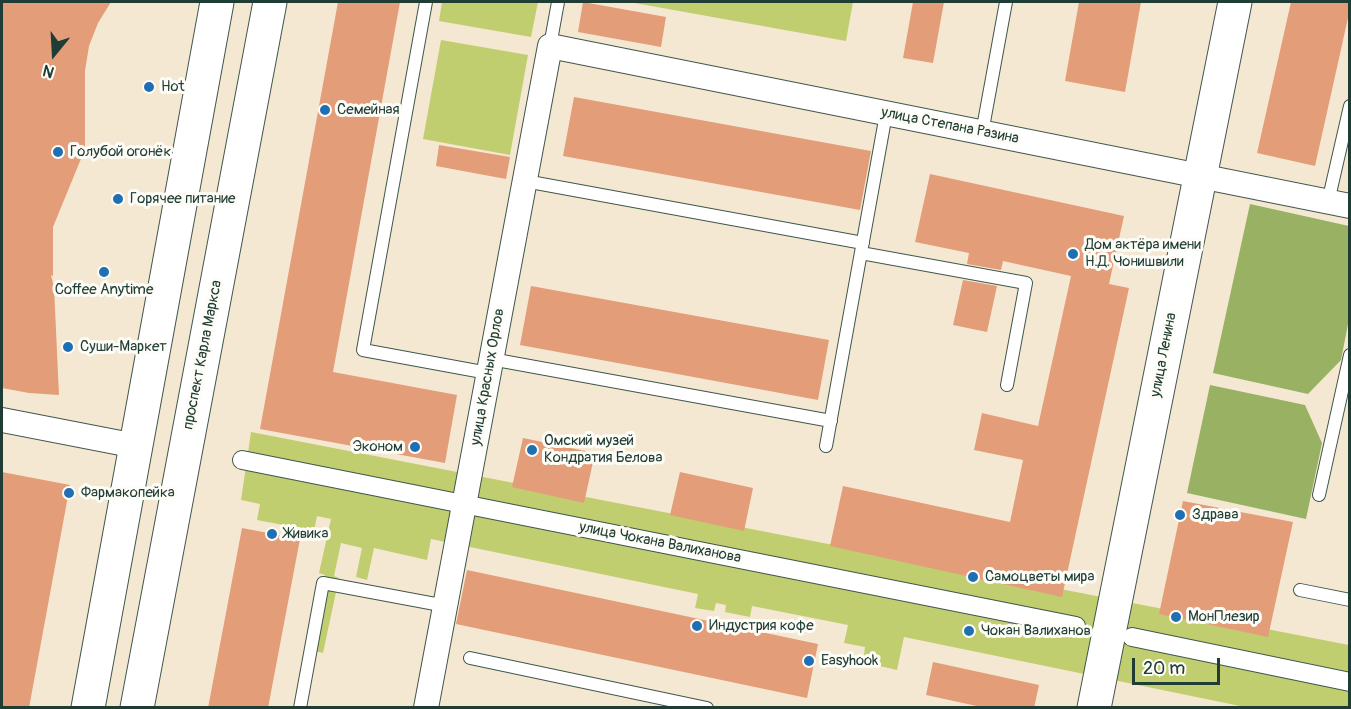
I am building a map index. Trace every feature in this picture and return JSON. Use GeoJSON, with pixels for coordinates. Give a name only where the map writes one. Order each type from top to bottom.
{"type":"FeatureCollection","features":[{"type":"Feature","properties":{"kind":"main road"},"geometry":{"type":"LineString","coordinates":[[88,708],[217,2]]}},
{"type":"Feature","properties":{"kind":"main road","name":"проспект Карла Маркса"},"geometry":{"type":"LineString","coordinates":[[137,708],[270,2]]}},
{"type":"Feature","properties":{"kind":"main road","name":"улица Ленина"},"geometry":{"type":"LineString","coordinates":[[1094,708],[1235,2]]}},
{"type":"Feature","properties":{"kind":"street","name":"улица Красных Орлов"},"geometry":{"type":"LineString","coordinates":[[426,708],[550,46]]}},
{"type":"Feature","properties":{"kind":"street","name":"улица Степана Разина"},"geometry":{"type":"LineString","coordinates":[[550,46],[1339,204]]}},
{"type":"Feature","properties":{"kind":"street"},"geometry":{"type":"LineString","coordinates":[[2,420],[136,446]]}},
{"type":"Feature","properties":{"kind":"street","name":"улица Чокана Валиханова"},"geometry":{"type":"LineString","coordinates":[[243,460],[1076,626]]}},
{"type":"Feature","properties":{"kind":"street"},"geometry":{"type":"LineString","coordinates":[[1132,637],[1350,682]]}},
{"type":"Feature","properties":{"kind":"lane"},"geometry":{"type":"LineString","coordinates":[[426,2],[363,350],[490,366],[831,421]]}},
{"type":"Feature","properties":{"kind":"lane"},"geometry":{"type":"LineString","coordinates":[[550,46],[558,2]]}},
{"type":"Feature","properties":{"kind":"lane"},"geometry":{"type":"LineString","coordinates":[[982,133],[1006,2]]}},
{"type":"Feature","properties":{"kind":"lane"},"geometry":{"type":"LineString","coordinates":[[1339,204],[1350,106]]}},
{"type":"Feature","properties":{"kind":"lane"},"geometry":{"type":"LineString","coordinates":[[826,446],[886,114]]}},
{"type":"Feature","properties":{"kind":"lane"},"geometry":{"type":"LineString","coordinates":[[525,181],[1026,283],[1007,385]]}},
{"type":"Feature","properties":{"kind":"lane"},"geometry":{"type":"LineString","coordinates":[[1318,495],[1350,355]]}},
{"type":"Feature","properties":{"kind":"lane"},"geometry":{"type":"LineString","coordinates":[[300,708],[323,583],[446,606]]}},
{"type":"Feature","properties":{"kind":"lane"},"geometry":{"type":"LineString","coordinates":[[1300,590],[1350,600]]}},
{"type":"Feature","properties":{"kind":"lane"},"geometry":{"type":"LineString","coordinates":[[470,658],[707,708]]}},
{"type":"Feature","properties":{"kind":"green space"},"geometry":{"type":"Polygon","coordinates":[[[442,2],[538,2],[531,37],[439,21],[442,2]]]}},
{"type":"Feature","properties":{"kind":"green space"},"geometry":{"type":"Polygon","coordinates":[[[629,2],[853,2],[846,41],[629,2]]]}},
{"type":"Feature","properties":{"kind":"green space"},"geometry":{"type":"Polygon","coordinates":[[[441,40],[528,55],[510,155],[423,139],[441,40]]]}},
{"type":"Feature","properties":{"kind":"green space"},"geometry":{"type":"Polygon","coordinates":[[[1250,204],[1349,226],[1349,319],[1341,360],[1308,394],[1213,373],[1250,204]]]}},
{"type":"Feature","properties":{"kind":"green space"},"geometry":{"type":"Polygon","coordinates":[[[1210,385],[1305,405],[1322,443],[1306,519],[1187,493],[1210,385]]]}},
{"type":"Feature","properties":{"kind":"green space"},"geometry":{"type":"Polygon","coordinates":[[[251,432],[1349,645],[1349,707],[1245,707],[904,637],[897,670],[863,662],[865,647],[844,643],[848,625],[752,606],[750,617],[725,612],[726,605],[716,603],[714,611],[695,608],[698,594],[431,539],[427,560],[374,548],[367,580],[356,577],[362,548],[341,543],[334,576],[339,578],[323,653],[309,650],[325,575],[319,573],[331,519],[317,516],[314,531],[257,520],[260,504],[241,500],[251,432]]]}},
{"type":"Feature","properties":{"kind":"building"},"geometry":{"type":"Polygon","coordinates":[[[2,2],[111,2],[98,23],[89,46],[85,71],[85,149],[53,227],[53,276],[51,275],[54,287],[59,395],[2,388],[2,2]]]}},
{"type":"Feature","properties":{"kind":"building"},"geometry":{"type":"Polygon","coordinates":[[[338,2],[400,2],[333,372],[457,395],[445,463],[260,429],[338,2]]]}},
{"type":"Feature","properties":{"kind":"building"},"geometry":{"type":"Polygon","coordinates":[[[583,2],[666,17],[661,47],[578,32],[583,2]]]}},
{"type":"Feature","properties":{"kind":"building"},"geometry":{"type":"Polygon","coordinates":[[[913,2],[944,2],[933,63],[903,58],[913,2]]]}},
{"type":"Feature","properties":{"kind":"building"},"geometry":{"type":"Polygon","coordinates":[[[1079,2],[1141,2],[1125,92],[1065,81],[1079,2]]]}},
{"type":"Feature","properties":{"kind":"building"},"geometry":{"type":"Polygon","coordinates":[[[1291,2],[1350,2],[1315,166],[1257,153],[1291,2]]]}},
{"type":"Feature","properties":{"kind":"building"},"geometry":{"type":"Polygon","coordinates":[[[574,97],[871,151],[860,210],[563,156],[574,97]]]}},
{"type":"Feature","properties":{"kind":"building"},"geometry":{"type":"Polygon","coordinates":[[[439,145],[510,157],[506,179],[436,166],[439,145]]]}},
{"type":"Feature","properties":{"kind":"building"},"geometry":{"type":"Polygon","coordinates":[[[930,174],[1124,216],[1109,284],[1129,288],[1062,597],[830,546],[843,486],[1010,522],[1023,460],[974,450],[982,413],[1038,426],[1071,276],[1003,261],[1001,270],[967,264],[969,253],[915,242],[930,174]]]}},
{"type":"Feature","properties":{"kind":"building"},"geometry":{"type":"Polygon","coordinates":[[[963,280],[997,286],[987,332],[953,325],[963,280]]]}},
{"type":"Feature","properties":{"kind":"building"},"geometry":{"type":"Polygon","coordinates":[[[531,286],[829,340],[818,400],[520,345],[531,286]]]}},
{"type":"Feature","properties":{"kind":"building"},"geometry":{"type":"Polygon","coordinates":[[[523,438],[595,453],[584,503],[512,487],[523,438]]]}},
{"type":"Feature","properties":{"kind":"building"},"geometry":{"type":"Polygon","coordinates":[[[2,472],[70,485],[29,708],[2,708],[2,472]]]}},
{"type":"Feature","properties":{"kind":"building"},"geometry":{"type":"Polygon","coordinates":[[[680,472],[753,488],[744,531],[670,515],[680,472]]]}},
{"type":"Feature","properties":{"kind":"building"},"geometry":{"type":"Polygon","coordinates":[[[1183,501],[1293,522],[1268,637],[1159,614],[1183,501]]]}},
{"type":"Feature","properties":{"kind":"building"},"geometry":{"type":"Polygon","coordinates":[[[242,528],[300,539],[268,708],[208,708],[242,528]]]}},
{"type":"Feature","properties":{"kind":"building"},"geometry":{"type":"Polygon","coordinates":[[[467,570],[818,644],[807,698],[456,624],[467,570]]]}},
{"type":"Feature","properties":{"kind":"building"},"geometry":{"type":"Polygon","coordinates":[[[933,662],[1039,685],[1034,708],[986,708],[926,695],[933,662]]]}},
{"type":"Feature","properties":{"kind":"place","name":"Hot"},"geometry":{"type":"Point","coordinates":[149,87]}},
{"type":"Feature","properties":{"kind":"place","name":"Семейная"},"geometry":{"type":"Point","coordinates":[325,110]}},
{"type":"Feature","properties":{"kind":"place","name":"Голубой огонёк"},"geometry":{"type":"Point","coordinates":[58,152]}},
{"type":"Feature","properties":{"kind":"place","name":"Горячее питание"},"geometry":{"type":"Point","coordinates":[118,199]}},
{"type":"Feature","properties":{"kind":"place","name":"Дом актёра имени Н.Д. Чонишвили"},"geometry":{"type":"Point","coordinates":[1073,254]}},
{"type":"Feature","properties":{"kind":"place","name":"Coffee Anytime"},"geometry":{"type":"Point","coordinates":[104,272]}},
{"type":"Feature","properties":{"kind":"place","name":"Суши-Маркет"},"geometry":{"type":"Point","coordinates":[68,347]}},
{"type":"Feature","properties":{"kind":"place","name":"Эконом"},"geometry":{"type":"Point","coordinates":[415,447]}},
{"type":"Feature","properties":{"kind":"place","name":"Омский музей Кондратия Белова"},"geometry":{"type":"Point","coordinates":[532,450]}},
{"type":"Feature","properties":{"kind":"place","name":"Фармакопейка"},"geometry":{"type":"Point","coordinates":[69,493]}},
{"type":"Feature","properties":{"kind":"place","name":"Здрава"},"geometry":{"type":"Point","coordinates":[1180,515]}},
{"type":"Feature","properties":{"kind":"place","name":"Живика"},"geometry":{"type":"Point","coordinates":[272,534]}},
{"type":"Feature","properties":{"kind":"place","name":"Самоцветы мира"},"geometry":{"type":"Point","coordinates":[973,577]}},
{"type":"Feature","properties":{"kind":"place","name":"МонПлезир"},"geometry":{"type":"Point","coordinates":[1176,617]}},
{"type":"Feature","properties":{"kind":"place","name":"Индустрия кофе"},"geometry":{"type":"Point","coordinates":[697,626]}},
{"type":"Feature","properties":{"kind":"place","name":"Чокан Валиханов"},"geometry":{"type":"Point","coordinates":[969,631]}},
{"type":"Feature","properties":{"kind":"place","name":"Easyhook"},"geometry":{"type":"Point","coordinates":[809,661]}}]}
